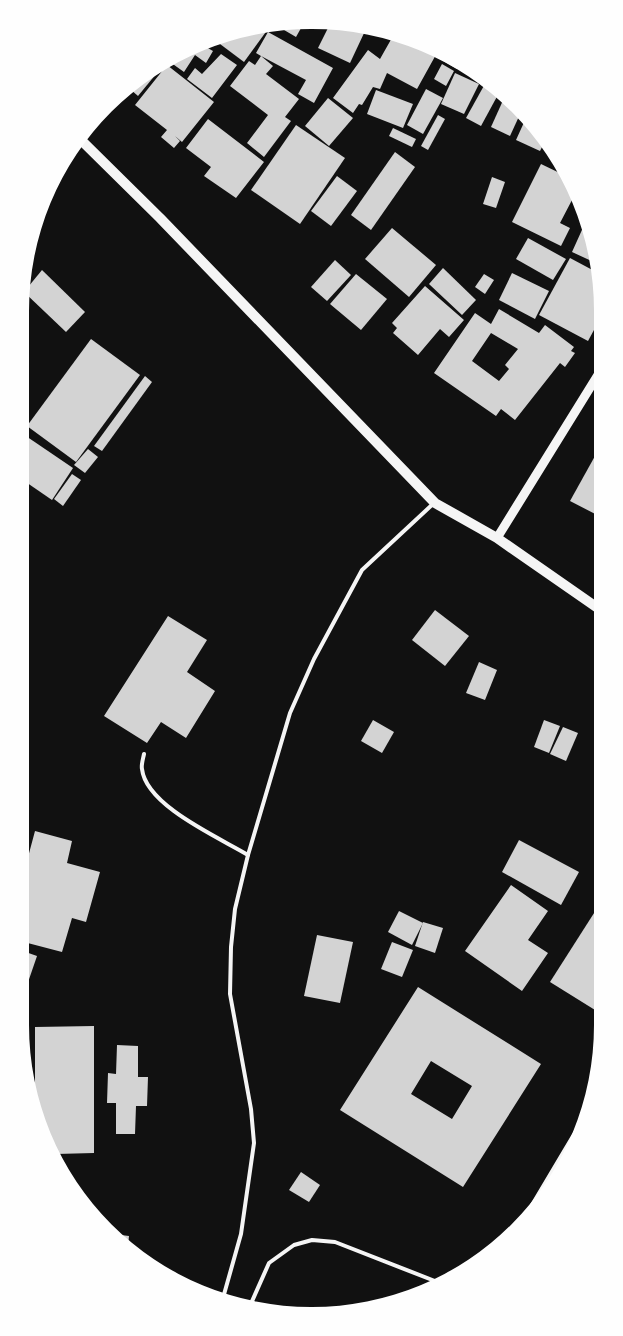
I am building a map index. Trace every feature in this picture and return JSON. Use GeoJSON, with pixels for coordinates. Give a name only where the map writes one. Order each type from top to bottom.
{"type":"FeatureCollection","features":[{"type":"Feature","properties":{"kind":"main road"},"geometry":{"type":"LineString","coordinates":[[84,143],[160,218],[435,503],[497,538],[594,605]]}},
{"type":"Feature","properties":{"kind":"street"},"geometry":{"type":"LineString","coordinates":[[497,538],[594,381]]}},
{"type":"Feature","properties":{"kind":"lane"},"geometry":{"type":"LineString","coordinates":[[224,1293],[241,1234],[254,1143],[251,1109],[230,994],[231,947],[235,909],[248,855],[290,713],[314,659],[362,570],[435,503]]}},
{"type":"Feature","properties":{"kind":"lane"},"geometry":{"type":"LineString","coordinates":[[144,754],[142,769],[145,780],[156,795],[178,813],[248,855]]}},
{"type":"Feature","properties":{"kind":"lane"},"geometry":{"type":"LineString","coordinates":[[537,1196],[567,1146]]}},
{"type":"Feature","properties":{"kind":"lane"},"geometry":{"type":"LineString","coordinates":[[251,1301],[269,1263],[294,1245],[312,1240],[335,1242],[433,1280]]}},
{"type":"Feature","properties":{"kind":"building"},"geometry":{"type":"Polygon","coordinates":[[[300,29],[296,37],[284,30],[300,29]]]}},
{"type":"Feature","properties":{"kind":"building"},"geometry":{"type":"Polygon","coordinates":[[[328,29],[364,33],[350,63],[318,48],[328,29]]]}},
{"type":"Feature","properties":{"kind":"building"},"geometry":{"type":"Polygon","coordinates":[[[268,32],[333,68],[314,103],[298,94],[306,80],[256,53],[268,32]]]}},
{"type":"Feature","properties":{"kind":"building"},"geometry":{"type":"Polygon","coordinates":[[[265,33],[244,62],[220,44],[238,38],[265,33]]]}},
{"type":"Feature","properties":{"kind":"building"},"geometry":{"type":"Polygon","coordinates":[[[391,40],[435,57],[417,89],[387,73],[380,89],[373,87],[362,105],[359,104],[353,113],[333,98],[368,50],[380,59],[391,40]]]}},
{"type":"Feature","properties":{"kind":"building"},"geometry":{"type":"Polygon","coordinates":[[[208,48],[213,51],[206,63],[195,55],[184,72],[174,65],[203,50],[208,48]]]}},
{"type":"Feature","properties":{"kind":"building"},"geometry":{"type":"Polygon","coordinates":[[[221,54],[237,65],[212,98],[187,79],[195,68],[202,74],[221,54]]]}},
{"type":"Feature","properties":{"kind":"building"},"geometry":{"type":"Polygon","coordinates":[[[261,56],[273,66],[266,74],[299,99],[285,117],[291,121],[264,157],[247,143],[268,115],[230,86],[249,61],[255,65],[261,56]]]}},
{"type":"Feature","properties":{"kind":"building"},"geometry":{"type":"Polygon","coordinates":[[[442,64],[454,71],[446,86],[434,79],[442,64]]]}},
{"type":"Feature","properties":{"kind":"building"},"geometry":{"type":"Polygon","coordinates":[[[170,67],[214,102],[182,142],[175,136],[180,141],[174,148],[161,137],[167,130],[135,105],[162,72],[170,67]]]}},
{"type":"Feature","properties":{"kind":"building"},"geometry":{"type":"Polygon","coordinates":[[[455,73],[479,84],[464,114],[441,104],[455,73]]]}},
{"type":"Feature","properties":{"kind":"building"},"geometry":{"type":"Polygon","coordinates":[[[155,76],[138,96],[133,92],[155,76]]]}},
{"type":"Feature","properties":{"kind":"building"},"geometry":{"type":"Polygon","coordinates":[[[483,87],[496,98],[481,126],[466,118],[483,87]]]}},
{"type":"Feature","properties":{"kind":"building"},"geometry":{"type":"Polygon","coordinates":[[[426,89],[443,98],[423,134],[407,125],[426,89]]]}},
{"type":"Feature","properties":{"kind":"building"},"geometry":{"type":"Polygon","coordinates":[[[376,90],[413,104],[403,128],[367,114],[376,90]]]}},
{"type":"Feature","properties":{"kind":"building"},"geometry":{"type":"Polygon","coordinates":[[[328,98],[353,118],[329,146],[305,126],[328,98]]]}},
{"type":"Feature","properties":{"kind":"building"},"geometry":{"type":"Polygon","coordinates":[[[502,103],[518,119],[510,136],[491,127],[502,103]]]}},
{"type":"Feature","properties":{"kind":"building"},"geometry":{"type":"Polygon","coordinates":[[[438,115],[445,119],[428,150],[421,146],[438,115]]]}},
{"type":"Feature","properties":{"kind":"building"},"geometry":{"type":"Polygon","coordinates":[[[208,119],[264,162],[236,198],[204,176],[211,167],[186,148],[208,119]]]}},
{"type":"Feature","properties":{"kind":"building"},"geometry":{"type":"Polygon","coordinates":[[[523,124],[542,147],[540,151],[516,140],[523,124]]]}},
{"type":"Feature","properties":{"kind":"building"},"geometry":{"type":"Polygon","coordinates":[[[296,125],[345,158],[300,224],[251,190],[296,125]]]}},
{"type":"Feature","properties":{"kind":"building"},"geometry":{"type":"Polygon","coordinates":[[[393,128],[416,139],[412,147],[389,136],[393,128]]]}},
{"type":"Feature","properties":{"kind":"building"},"geometry":{"type":"Polygon","coordinates":[[[395,152],[415,167],[371,230],[351,215],[395,152]]]}},
{"type":"Feature","properties":{"kind":"building"},"geometry":{"type":"Polygon","coordinates":[[[541,164],[557,172],[572,200],[560,223],[570,228],[561,246],[512,222],[541,164]]]}},
{"type":"Feature","properties":{"kind":"building"},"geometry":{"type":"Polygon","coordinates":[[[337,176],[357,191],[331,226],[311,211],[337,176]]]}},
{"type":"Feature","properties":{"kind":"building"},"geometry":{"type":"Polygon","coordinates":[[[492,177],[505,182],[496,208],[483,204],[492,177]]]}},
{"type":"Feature","properties":{"kind":"building"},"geometry":{"type":"Polygon","coordinates":[[[392,228],[436,265],[409,297],[365,259],[392,228]]]}},
{"type":"Feature","properties":{"kind":"building"},"geometry":{"type":"Polygon","coordinates":[[[582,230],[590,260],[572,252],[582,230]]]}},
{"type":"Feature","properties":{"kind":"building"},"geometry":{"type":"Polygon","coordinates":[[[528,238],[566,259],[553,280],[516,259],[528,238]]]}},
{"type":"Feature","properties":{"kind":"building"},"geometry":{"type":"Polygon","coordinates":[[[570,258],[591,269],[594,293],[594,330],[588,341],[539,315],[570,258]]]}},
{"type":"Feature","properties":{"kind":"building"},"geometry":{"type":"Polygon","coordinates":[[[335,260],[351,275],[327,301],[311,287],[335,260]]]}},
{"type":"Feature","properties":{"kind":"building"},"geometry":{"type":"Polygon","coordinates":[[[443,268],[476,300],[462,315],[429,284],[443,268]]]}},
{"type":"Feature","properties":{"kind":"building"},"geometry":{"type":"Polygon","coordinates":[[[42,270],[85,312],[66,332],[29,297],[30,285],[42,270]]]}},
{"type":"Feature","properties":{"kind":"building"},"geometry":{"type":"Polygon","coordinates":[[[512,273],[549,291],[535,319],[499,300],[512,273]]]}},
{"type":"Feature","properties":{"kind":"building"},"geometry":{"type":"Polygon","coordinates":[[[356,274],[387,299],[361,330],[330,304],[356,274]]]}},
{"type":"Feature","properties":{"kind":"building"},"geometry":{"type":"Polygon","coordinates":[[[484,274],[494,280],[485,294],[475,287],[484,274]]]}},
{"type":"Feature","properties":{"kind":"building"},"geometry":{"type":"Polygon","coordinates":[[[425,286],[464,320],[449,337],[440,329],[418,355],[393,333],[397,328],[392,323],[425,286]]]}},
{"type":"Feature","properties":{"kind":"building"},"geometry":{"type":"Polygon","coordinates":[[[499,309],[539,333],[545,325],[574,347],[571,351],[575,353],[565,367],[560,363],[515,420],[501,409],[496,416],[434,373],[475,313],[491,324],[499,309]],[[491,333],[472,361],[499,381],[509,369],[505,365],[518,349],[491,333]]]}},
{"type":"Feature","properties":{"kind":"building"},"geometry":{"type":"Polygon","coordinates":[[[91,339],[140,375],[76,462],[29,427],[29,423],[91,339]]]}},
{"type":"Feature","properties":{"kind":"building"},"geometry":{"type":"Polygon","coordinates":[[[145,376],[152,382],[102,451],[94,446],[145,376]]]}},
{"type":"Feature","properties":{"kind":"building"},"geometry":{"type":"Polygon","coordinates":[[[29,438],[73,468],[52,500],[29,484],[29,438]]]}},
{"type":"Feature","properties":{"kind":"building"},"geometry":{"type":"Polygon","coordinates":[[[88,449],[98,457],[85,473],[74,465],[88,449]]]}},
{"type":"Feature","properties":{"kind":"building"},"geometry":{"type":"Polygon","coordinates":[[[594,458],[594,513],[570,501],[594,458]]]}},
{"type":"Feature","properties":{"kind":"building"},"geometry":{"type":"Polygon","coordinates":[[[72,474],[81,480],[63,506],[54,499],[72,474]]]}},
{"type":"Feature","properties":{"kind":"building"},"geometry":{"type":"Polygon","coordinates":[[[435,610],[469,636],[445,666],[412,640],[435,610]]]}},
{"type":"Feature","properties":{"kind":"building"},"geometry":{"type":"Polygon","coordinates":[[[168,616],[207,640],[187,672],[215,691],[186,738],[161,722],[147,743],[104,716],[168,616]]]}},
{"type":"Feature","properties":{"kind":"building"},"geometry":{"type":"Polygon","coordinates":[[[479,662],[497,670],[485,700],[466,693],[479,662]]]}},
{"type":"Feature","properties":{"kind":"building"},"geometry":{"type":"Polygon","coordinates":[[[373,720],[394,732],[382,753],[361,741],[373,720]]]}},
{"type":"Feature","properties":{"kind":"building"},"geometry":{"type":"Polygon","coordinates":[[[544,720],[560,726],[549,753],[534,747],[544,720]]]}},
{"type":"Feature","properties":{"kind":"building"},"geometry":{"type":"Polygon","coordinates":[[[563,727],[578,733],[566,761],[550,754],[563,727]]]}},
{"type":"Feature","properties":{"kind":"building"},"geometry":{"type":"Polygon","coordinates":[[[35,831],[72,841],[67,863],[100,872],[86,922],[72,918],[62,952],[29,943],[29,853],[35,831]]]}},
{"type":"Feature","properties":{"kind":"building"},"geometry":{"type":"Polygon","coordinates":[[[519,840],[579,872],[561,905],[502,872],[519,840]]]}},
{"type":"Feature","properties":{"kind":"building"},"geometry":{"type":"Polygon","coordinates":[[[511,885],[548,911],[528,940],[548,953],[522,991],[465,951],[511,885]]]}},
{"type":"Feature","properties":{"kind":"building"},"geometry":{"type":"Polygon","coordinates":[[[399,911],[423,923],[412,945],[388,932],[399,911]]]}},
{"type":"Feature","properties":{"kind":"building"},"geometry":{"type":"Polygon","coordinates":[[[594,913],[594,1009],[550,982],[594,913]]]}},
{"type":"Feature","properties":{"kind":"building"},"geometry":{"type":"Polygon","coordinates":[[[423,922],[443,928],[435,953],[415,946],[423,922]]]}},
{"type":"Feature","properties":{"kind":"building"},"geometry":{"type":"Polygon","coordinates":[[[317,935],[353,942],[340,1003],[304,996],[317,935]]]}},
{"type":"Feature","properties":{"kind":"building"},"geometry":{"type":"Polygon","coordinates":[[[392,942],[413,950],[402,977],[381,969],[392,942]]]}},
{"type":"Feature","properties":{"kind":"building"},"geometry":{"type":"Polygon","coordinates":[[[29,953],[37,956],[29,979],[29,953]]]}},
{"type":"Feature","properties":{"kind":"building"},"geometry":{"type":"Polygon","coordinates":[[[418,987],[541,1064],[463,1187],[340,1110],[418,987]],[[431,1061],[411,1094],[452,1119],[472,1086],[431,1061]]]}},
{"type":"Feature","properties":{"kind":"building"},"geometry":{"type":"Polygon","coordinates":[[[94,1026],[94,1153],[60,1154],[50,1133],[35,1084],[35,1027],[94,1026]]]}},
{"type":"Feature","properties":{"kind":"building"},"geometry":{"type":"Polygon","coordinates":[[[117,1045],[138,1046],[138,1077],[148,1077],[147,1106],[136,1106],[135,1134],[116,1134],[116,1103],[107,1103],[108,1073],[116,1074],[117,1045]]]}},
{"type":"Feature","properties":{"kind":"building"},"geometry":{"type":"Polygon","coordinates":[[[301,1172],[320,1185],[309,1202],[289,1190],[301,1172]]]}}]}
